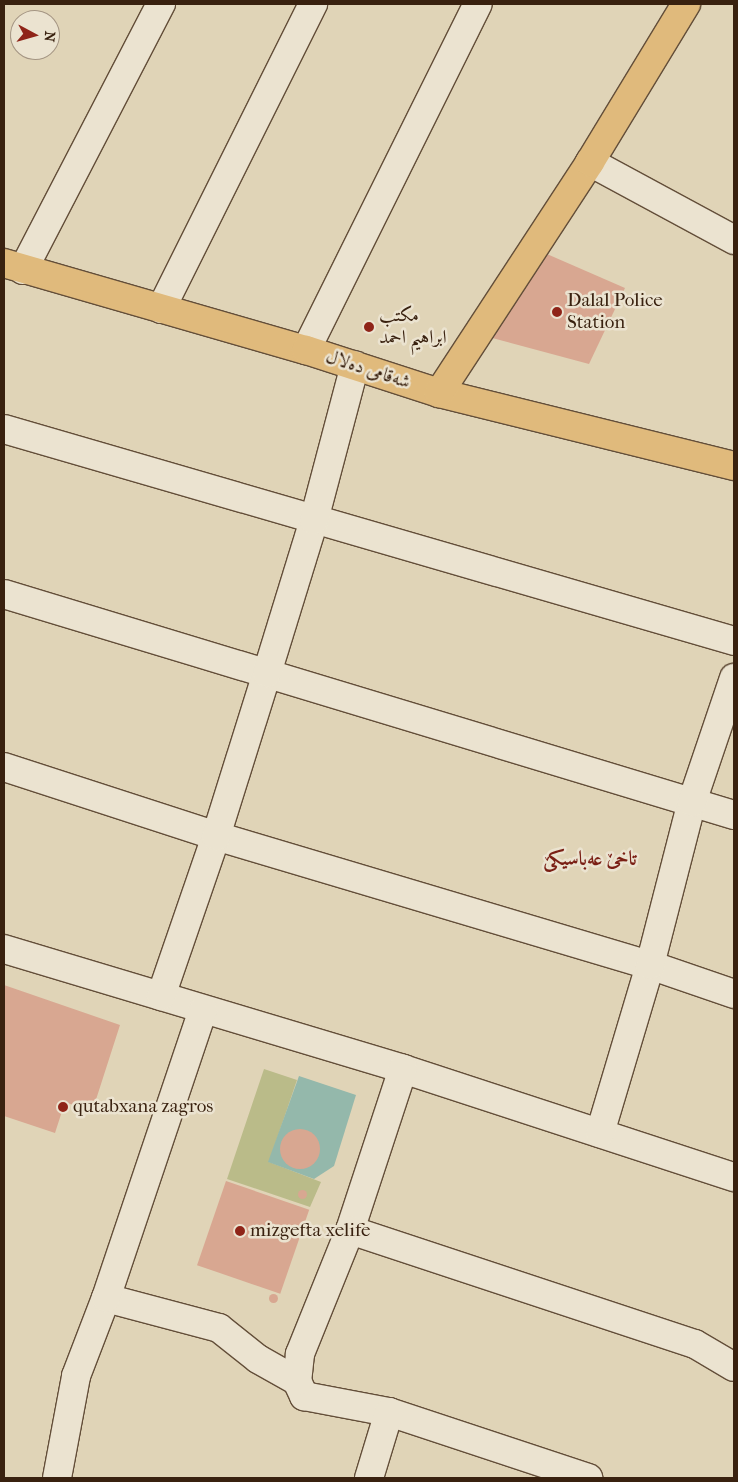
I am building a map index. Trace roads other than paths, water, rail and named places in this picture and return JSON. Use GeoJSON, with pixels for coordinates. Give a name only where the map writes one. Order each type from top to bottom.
{"type":"FeatureCollection","features":[{"type":"Feature","properties":{"kind":"main road"},"geometry":{"type":"LineString","coordinates":[[439,393],[590,162],[686,4]]}},
{"type":"Feature","properties":{"kind":"main road","name":"شەقامی دەلال"},"geometry":{"type":"LineString","coordinates":[[13,267],[306,350],[439,393],[734,466]]}},
{"type":"Feature","properties":{"kind":"street"},"geometry":{"type":"LineString","coordinates":[[13,267],[161,4]]}},
{"type":"Feature","properties":{"kind":"street"},"geometry":{"type":"LineString","coordinates":[[161,309],[313,4]]}},
{"type":"Feature","properties":{"kind":"street"},"geometry":{"type":"LineString","coordinates":[[306,350],[478,4]]}},
{"type":"Feature","properties":{"kind":"street"},"geometry":{"type":"LineString","coordinates":[[590,162],[734,240]]}},
{"type":"Feature","properties":{"kind":"street"},"geometry":{"type":"LineString","coordinates":[[161,996],[216,836],[268,672],[314,520],[354,365]]}},
{"type":"Feature","properties":{"kind":"street"},"geometry":{"type":"LineString","coordinates":[[4,429],[734,641]]}},
{"type":"Feature","properties":{"kind":"street"},"geometry":{"type":"LineString","coordinates":[[4,594],[268,672],[734,815]]}},
{"type":"Feature","properties":{"kind":"street"},"geometry":{"type":"LineString","coordinates":[[600,1133],[650,965],[692,802],[734,678]]}},
{"type":"Feature","properties":{"kind":"street"},"geometry":{"type":"LineString","coordinates":[[4,767],[216,836],[650,965],[734,994]]}},
{"type":"Feature","properties":{"kind":"street"},"geometry":{"type":"LineString","coordinates":[[4,949],[403,1069],[734,1177]]}},
{"type":"Feature","properties":{"kind":"street"},"geometry":{"type":"LineString","coordinates":[[57,1478],[76,1376],[106,1298],[203,1010]]}},
{"type":"Feature","properties":{"kind":"street"},"geometry":{"type":"LineString","coordinates":[[403,1069],[350,1230],[300,1354],[297,1381],[304,1396],[389,1412],[588,1478]]}},
{"type":"Feature","properties":{"kind":"street"},"geometry":{"type":"LineString","coordinates":[[350,1230],[695,1344],[734,1367]]}},
{"type":"Feature","properties":{"kind":"street"},"geometry":{"type":"LineString","coordinates":[[106,1298],[219,1328],[258,1359],[297,1381]]}},
{"type":"Feature","properties":{"kind":"street"},"geometry":{"type":"LineString","coordinates":[[369,1478],[389,1412]]}},
{"type":"Feature","properties":{"kind":"water"},"geometry":{"type":"Polygon","coordinates":[[[299,1076],[356,1095],[334,1166],[314,1179],[268,1162],[299,1076]]]}},
{"type":"Feature","properties":{"kind":"place","name":"Dalal Police Station"},"geometry":{"type":"Point","coordinates":[557,312]}},
{"type":"Feature","properties":{"kind":"place","name":"مكتب ابراهيم احمد"},"geometry":{"type":"Point","coordinates":[369,327]}},
{"type":"Feature","properties":{"kind":"place","name":"qutabxana zagros"},"geometry":{"type":"Point","coordinates":[63,1107]}},
{"type":"Feature","properties":{"kind":"place","name":"mizgefta xelife"},"geometry":{"type":"Point","coordinates":[240,1231]}},
{"type":"Feature","properties":{"kind":"district","name":"تاخێ عه‌باسيكێ"},"geometry":{"type":"Point","coordinates":[590,858]}}]}
